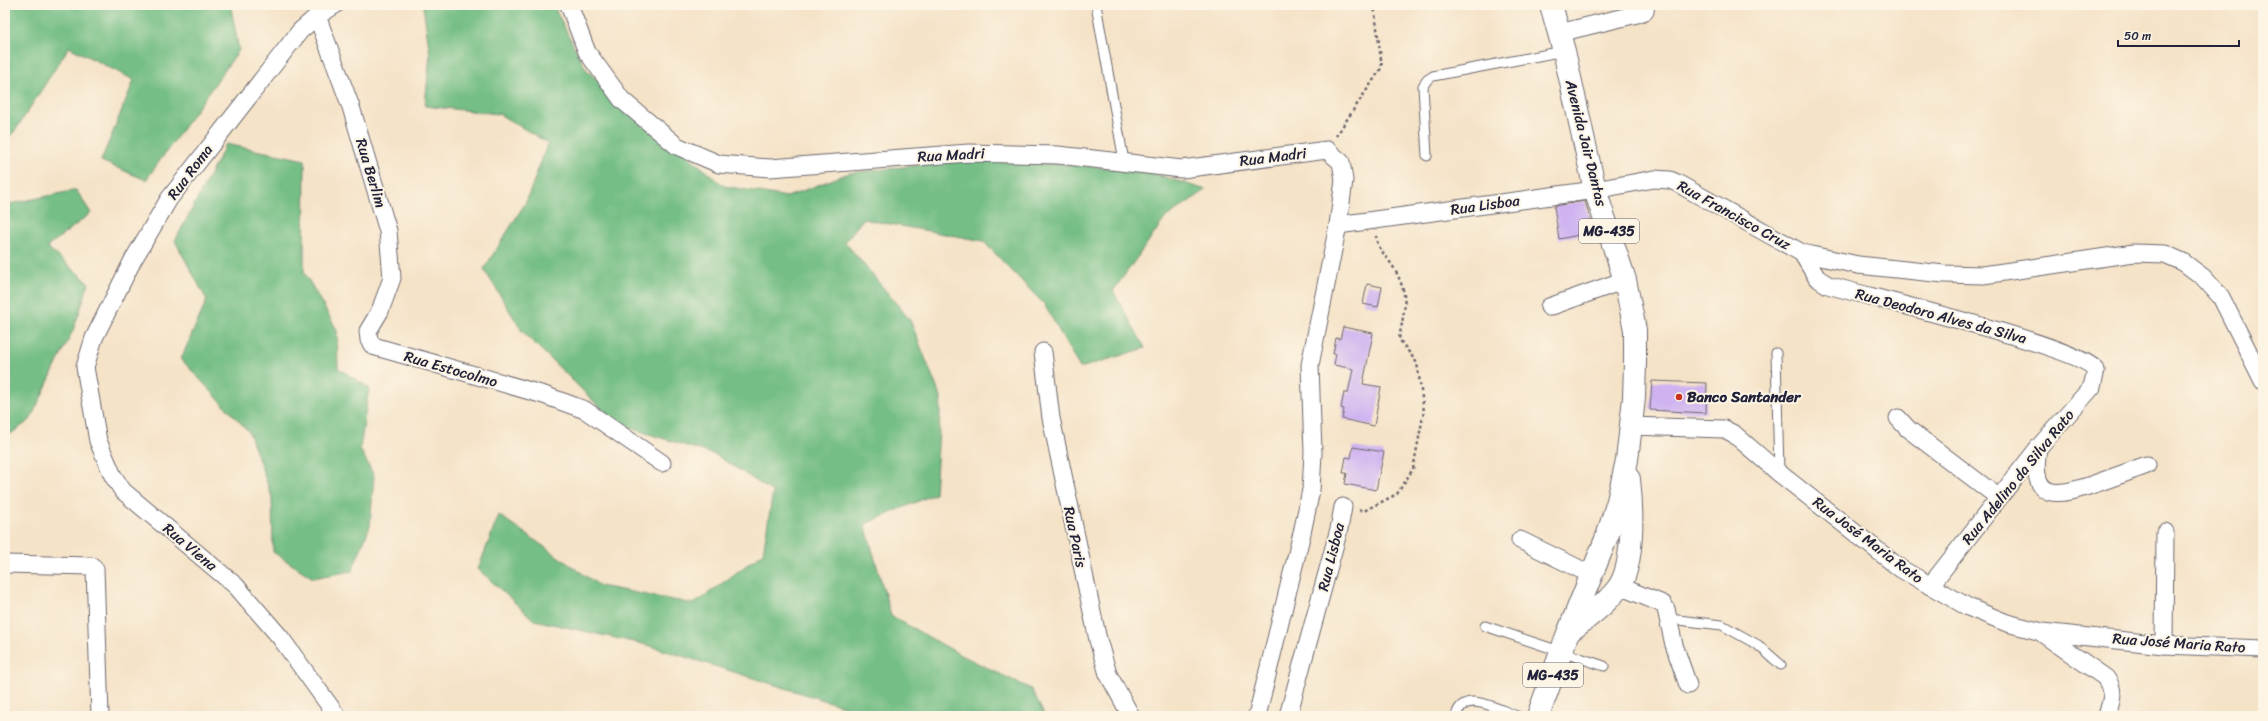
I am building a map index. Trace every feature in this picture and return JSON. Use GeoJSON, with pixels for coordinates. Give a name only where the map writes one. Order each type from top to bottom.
{"type":"FeatureCollection","features":[{"type":"Feature","properties":{"kind":"main road","name":"Avenida Jair Dantas"},"geometry":{"type":"LineString","coordinates":[[1538,716],[1564,643],[1610,527],[1627,460],[1634,398],[1634,330],[1625,280],[1596,190],[1551,5]]}},
{"type":"Feature","properties":{"kind":"main road","name":"Avenida Jair Dantas"},"geometry":{"type":"LineString","coordinates":[[1564,643],[1602,606],[1619,586],[1628,560],[1632,506],[1627,460]]}},
{"type":"Feature","properties":{"kind":"street","name":"Rua Roma"},"geometry":{"type":"LineString","coordinates":[[85,367],[94,338],[133,260],[169,199],[300,31],[317,16],[335,5]]}},
{"type":"Feature","properties":{"kind":"street","name":"Rua Madri"},"geometry":{"type":"LineString","coordinates":[[569,5],[587,52],[622,100],[677,146],[719,164],[770,168],[969,153],[1058,155],[1124,161],[1145,166],[1182,169],[1327,150],[1340,162],[1344,180],[1338,225]]}},
{"type":"Feature","properties":{"kind":"street"},"geometry":{"type":"LineString","coordinates":[[1561,42],[1609,13],[1642,12],[1646,5]]}},
{"type":"Feature","properties":{"kind":"street","name":"Rua Berlim"},"geometry":{"type":"LineString","coordinates":[[317,16],[351,107],[388,231],[392,278],[380,311],[368,331]]}},
{"type":"Feature","properties":{"kind":"street","name":"Rua Francisco Cruz"},"geometry":{"type":"LineString","coordinates":[[1596,190],[1654,179],[1670,180],[1802,253]]}},
{"type":"Feature","properties":{"kind":"street","name":"Rua Lisboa"},"geometry":{"type":"LineString","coordinates":[[1338,225],[1596,190]]}},
{"type":"Feature","properties":{"kind":"street"},"geometry":{"type":"LineString","coordinates":[[1257,716],[1302,533],[1311,490],[1313,452],[1310,364],[1338,225]]}},
{"type":"Feature","properties":{"kind":"street"},"geometry":{"type":"LineString","coordinates":[[1802,253],[1858,264],[1944,274],[1983,275],[2134,254],[2165,254],[2183,262],[2203,276],[2221,297],[2263,381]]}},
{"type":"Feature","properties":{"kind":"street","name":"Rua Deodoro Alves da Silva"},"geometry":{"type":"LineString","coordinates":[[1802,253],[1817,278],[1828,286],[2034,341],[2093,365]]}},
{"type":"Feature","properties":{"kind":"street"},"geometry":{"type":"LineString","coordinates":[[1549,307],[1625,280]]}},
{"type":"Feature","properties":{"kind":"street","name":"Rua Estocolmo"},"geometry":{"type":"LineString","coordinates":[[368,331],[371,343],[378,348],[544,395],[585,410],[662,463]]}},
{"type":"Feature","properties":{"kind":"street","name":"Rua Paris"},"geometry":{"type":"LineString","coordinates":[[1043,352],[1051,418],[1098,640],[1108,674],[1131,716]]}},
{"type":"Feature","properties":{"kind":"street","name":"Rua Adelino da Silva Rato"},"geometry":{"type":"LineString","coordinates":[[1930,586],[1998,497],[2038,448],[2092,387],[2096,377],[2096,370],[2093,365]]}},
{"type":"Feature","properties":{"kind":"street","name":"Rua Viena"},"geometry":{"type":"LineString","coordinates":[[85,367],[98,441],[113,476],[123,491],[236,586],[280,637],[334,713]]}},
{"type":"Feature","properties":{"kind":"street"},"geometry":{"type":"LineString","coordinates":[[1898,418],[1908,430],[1998,497]]}},
{"type":"Feature","properties":{"kind":"street","name":"Rua José Maria Rato"},"geometry":{"type":"LineString","coordinates":[[1630,426],[1724,429],[1734,434],[1779,473],[1901,569],[1968,607],[2007,623],[2042,632],[2164,645],[2263,649]]}},
{"type":"Feature","properties":{"kind":"street"},"geometry":{"type":"LineString","coordinates":[[2038,448],[2035,464],[2037,478],[2042,488],[2055,494],[2069,493],[2147,465]]}},
{"type":"Feature","properties":{"kind":"street","name":"Rua Lisboa"},"geometry":{"type":"LineString","coordinates":[[1288,716],[1339,529],[1343,507]]}},
{"type":"Feature","properties":{"kind":"street"},"geometry":{"type":"LineString","coordinates":[[2164,645],[2165,532]]}},
{"type":"Feature","properties":{"kind":"street"},"geometry":{"type":"LineString","coordinates":[[1520,540],[1592,575]]}},
{"type":"Feature","properties":{"kind":"street"},"geometry":{"type":"LineString","coordinates":[[5,564],[92,566],[96,576],[100,716]]}},
{"type":"Feature","properties":{"kind":"street"},"geometry":{"type":"LineString","coordinates":[[1619,586],[1663,604],[1669,619],[1674,645],[1688,685]]}},
{"type":"Feature","properties":{"kind":"street"},"geometry":{"type":"LineString","coordinates":[[2042,632],[2106,678],[2111,685],[2113,694],[2107,716]]}},
{"type":"Feature","properties":{"kind":"street"},"geometry":{"type":"LineString","coordinates":[[334,713],[351,716]]}},
{"type":"Feature","properties":{"kind":"lane"},"geometry":{"type":"LineString","coordinates":[[1096,5],[1124,161]]}},
{"type":"Feature","properties":{"kind":"lane"},"geometry":{"type":"LineString","coordinates":[[1427,156],[1423,86],[1427,80],[1433,76],[1561,42]]}},
{"type":"Feature","properties":{"kind":"lane"},"geometry":{"type":"LineString","coordinates":[[1776,353],[1779,473]]}},
{"type":"Feature","properties":{"kind":"lane"},"geometry":{"type":"LineString","coordinates":[[1669,619],[1722,625],[1758,645],[1781,665]]}},
{"type":"Feature","properties":{"kind":"lane"},"geometry":{"type":"LineString","coordinates":[[1485,626],[1564,643],[1604,666]]}},
{"type":"Feature","properties":{"kind":"lane"},"geometry":{"type":"LineString","coordinates":[[1456,716],[1460,706],[1465,702],[1475,701],[1518,716]]}},
{"type":"Feature","properties":{"kind":"path"},"geometry":{"type":"LineString","coordinates":[[1327,150],[1382,67],[1374,5]]}},
{"type":"Feature","properties":{"kind":"path","name":"Rua Lisboa"},"geometry":{"type":"LineString","coordinates":[[1343,507],[1364,511],[1396,494],[1413,469],[1424,411],[1417,363],[1399,339],[1406,298],[1395,270],[1377,247],[1374,219]]}},
{"type":"Feature","properties":{"kind":"green space"},"geometry":{"type":"Polygon","coordinates":[[[5,5],[223,5],[231,8],[239,50],[146,180],[101,161],[134,80],[69,47],[15,131],[5,141],[5,5]]]}},
{"type":"Feature","properties":{"kind":"green space"},"geometry":{"type":"Polygon","coordinates":[[[423,5],[553,5],[587,71],[724,186],[787,197],[849,173],[984,158],[1146,171],[1206,190],[1166,217],[1113,291],[1145,348],[1080,368],[1044,304],[983,241],[863,219],[845,242],[910,320],[941,398],[935,494],[865,524],[891,616],[961,655],[1031,689],[1045,716],[875,716],[647,645],[534,620],[478,569],[499,515],[600,586],[694,604],[763,553],[773,492],[716,455],[617,424],[522,331],[484,269],[526,202],[548,143],[499,114],[425,106],[430,55],[423,5]]]}},
{"type":"Feature","properties":{"kind":"green space"},"geometry":{"type":"Polygon","coordinates":[[[226,144],[305,160],[304,272],[337,330],[338,368],[369,388],[360,449],[374,476],[370,526],[352,571],[313,578],[273,552],[272,497],[249,432],[181,359],[207,300],[175,241],[226,144]]]}},
{"type":"Feature","properties":{"kind":"green space"},"geometry":{"type":"Polygon","coordinates":[[[76,190],[91,213],[47,247],[89,283],[74,328],[30,420],[5,438],[5,205],[76,190]]]}},
{"type":"Feature","properties":{"kind":"building"},"geometry":{"type":"Polygon","coordinates":[[[1585,201],[1594,232],[1559,239],[1554,206],[1585,201]]]}},
{"type":"Feature","properties":{"kind":"building"},"geometry":{"type":"Polygon","coordinates":[[[1367,284],[1382,287],[1378,307],[1363,304],[1367,284]]]}},
{"type":"Feature","properties":{"kind":"building"},"geometry":{"type":"Polygon","coordinates":[[[1343,327],[1373,333],[1363,384],[1381,387],[1374,426],[1342,419],[1344,409],[1341,408],[1344,393],[1348,393],[1353,369],[1334,365],[1336,354],[1333,354],[1336,338],[1340,339],[1343,327]]]}},
{"type":"Feature","properties":{"kind":"building","name":"Banco Santander"},"geometry":{"type":"Polygon","coordinates":[[[1652,381],[1707,383],[1706,413],[1650,410],[1652,381]]]}},
{"type":"Feature","properties":{"kind":"building"},"geometry":{"type":"Polygon","coordinates":[[[1353,447],[1384,452],[1376,490],[1345,484],[1347,473],[1343,473],[1346,457],[1351,458],[1353,447]]]}},
{"type":"Feature","properties":{"kind":"place","name":"Banco Santander"},"geometry":{"type":"Point","coordinates":[1679,397]}}]}
